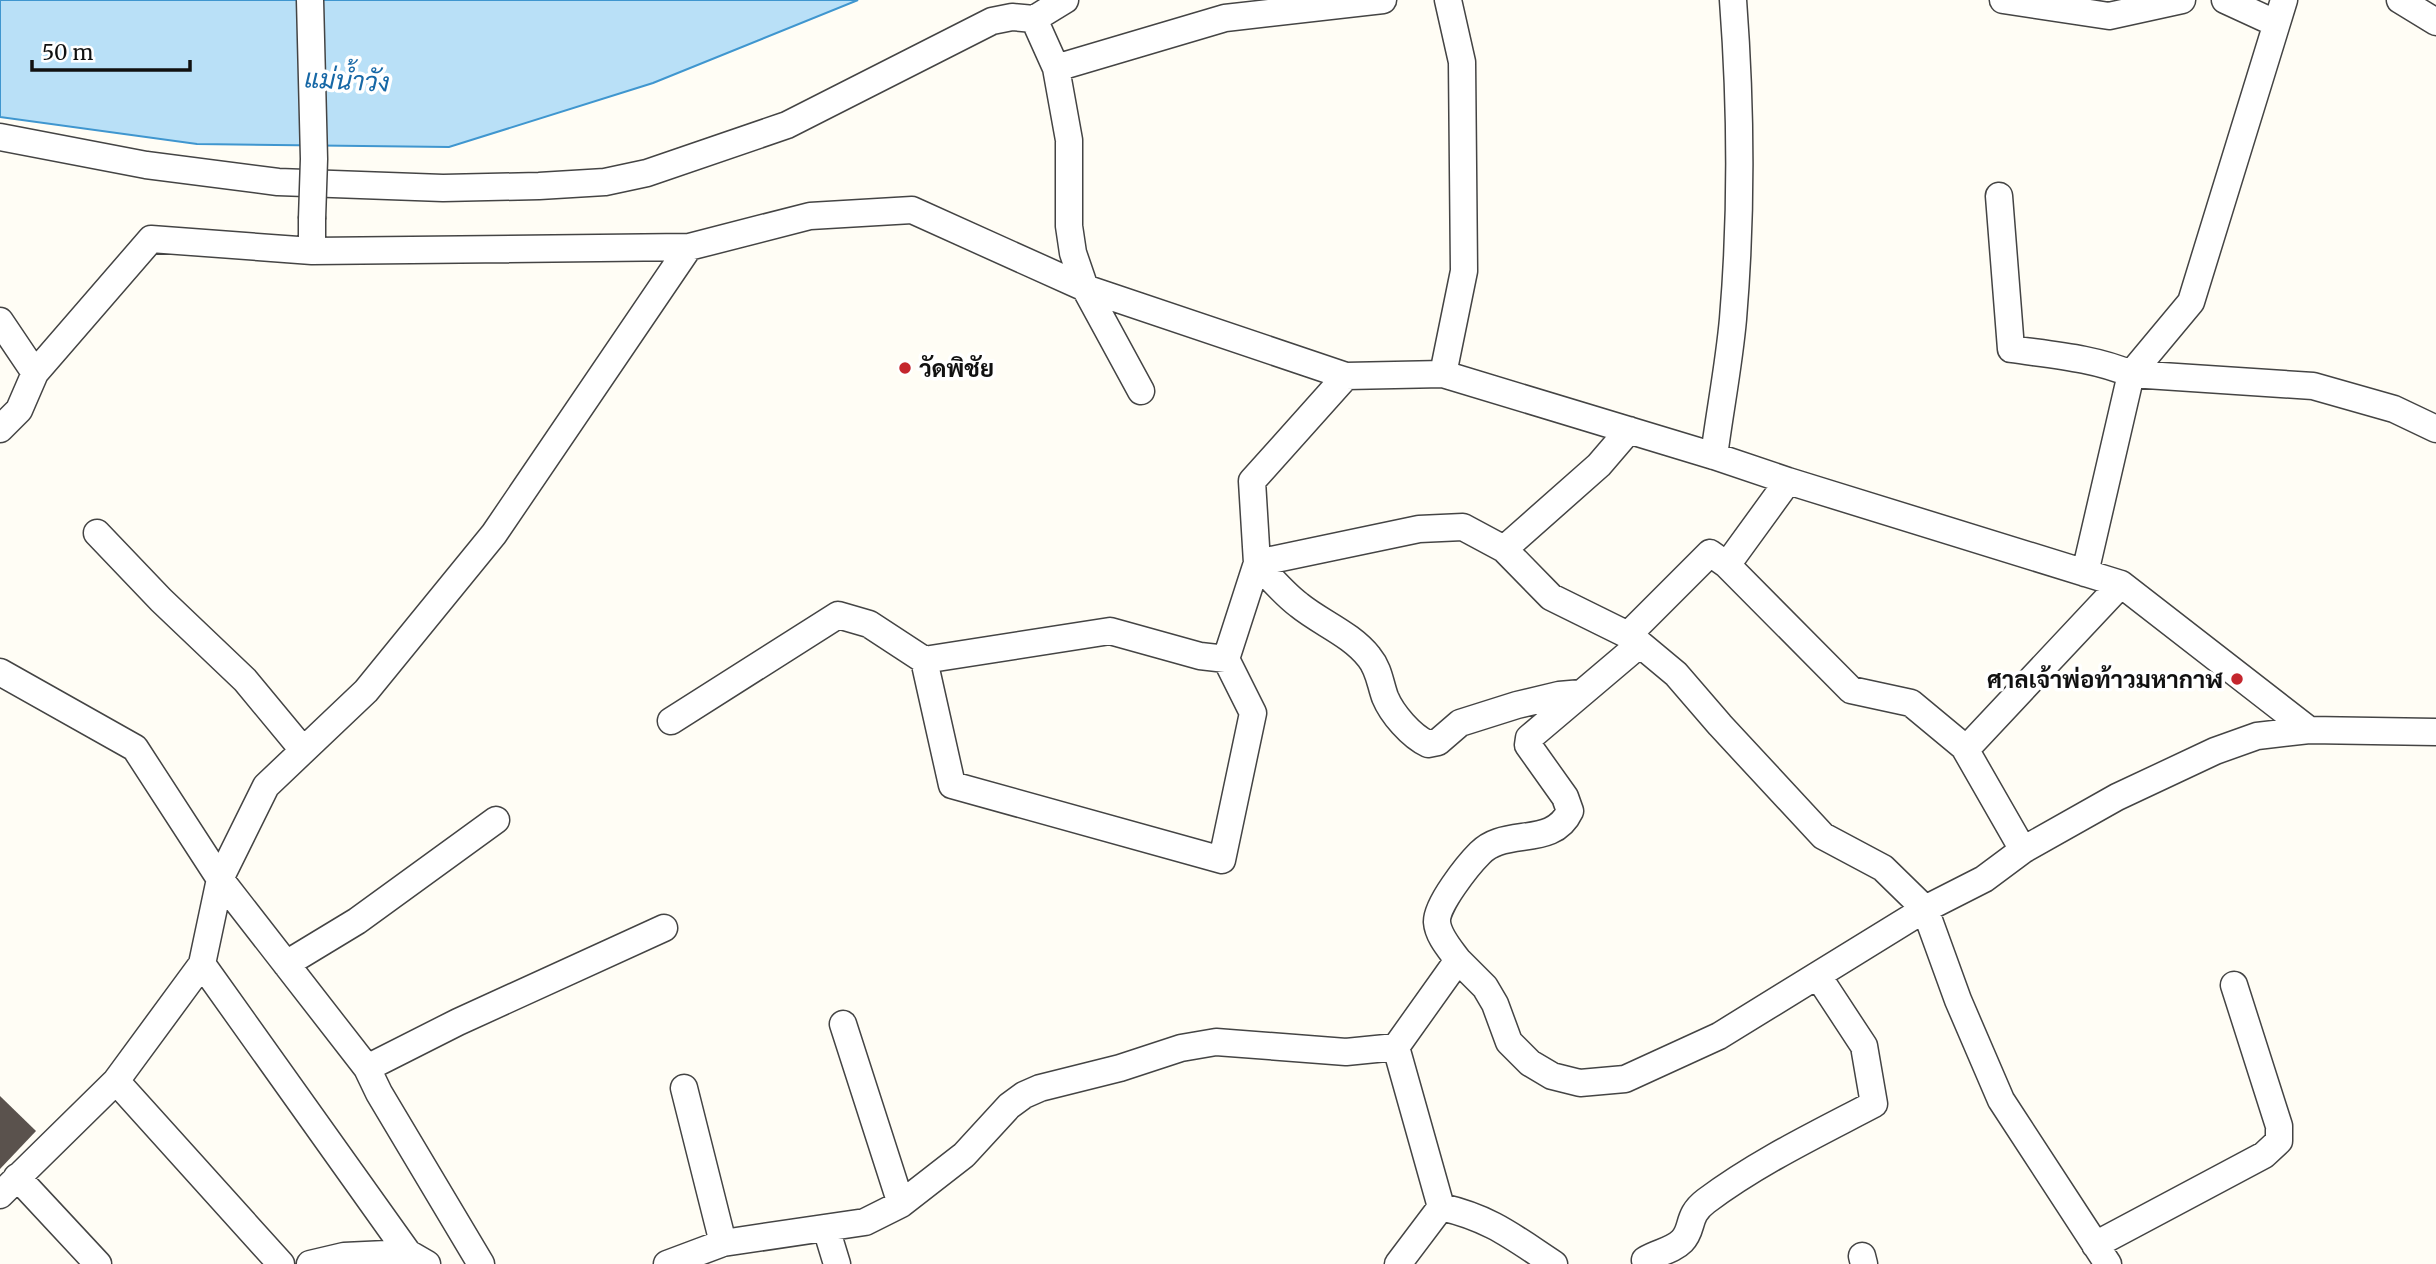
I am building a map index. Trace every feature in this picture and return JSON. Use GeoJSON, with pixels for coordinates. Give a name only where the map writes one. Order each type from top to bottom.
{"type":"FeatureCollection","features":[{"type":"Feature","properties":{"kind":"street"},"geometry":{"type":"LineString","coordinates":[[310,0],[314,159],[312,251]]}},
{"type":"Feature","properties":{"kind":"street"},"geometry":{"type":"LineString","coordinates":[[0,137],[146,165],[278,182],[443,188],[605,182],[647,173],[787,125],[992,21],[1012,17],[1034,19],[1065,0]]}},
{"type":"Feature","properties":{"kind":"street"},"geometry":{"type":"LineString","coordinates":[[1056,68],[1225,18],[1383,0]]}},
{"type":"Feature","properties":{"kind":"street"},"geometry":{"type":"LineString","coordinates":[[1443,374],[1464,271],[1462,62],[1448,0]]}},
{"type":"Feature","properties":{"kind":"street"},"geometry":{"type":"LineString","coordinates":[[1714,456],[1733,320],[1741,173],[1733,0]]}},
{"type":"Feature","properties":{"kind":"street"},"geometry":{"type":"LineString","coordinates":[[2003,0],[2109,16],[2182,0]]}},
{"type":"Feature","properties":{"kind":"street"},"geometry":{"type":"LineString","coordinates":[[2085,573],[2132,374],[2191,302],[2279,11],[2225,0]]}},
{"type":"Feature","properties":{"kind":"street"},"geometry":{"type":"LineString","coordinates":[[2400,0],[2436,22]]}},
{"type":"Feature","properties":{"kind":"street"},"geometry":{"type":"LineString","coordinates":[[1034,19],[1056,68],[1069,139],[1070,240],[1086,288],[1141,391]]}},
{"type":"Feature","properties":{"kind":"street"},"geometry":{"type":"LineString","coordinates":[[1999,196],[2011,349],[2089,360],[2132,374],[2313,386],[2394,409],[2436,429]]}},
{"type":"Feature","properties":{"kind":"street"},"geometry":{"type":"LineString","coordinates":[[0,429],[19,410],[35,373],[152,239],[312,251],[689,247],[810,216],[912,210],[1086,288],[1346,376],[1443,374],[2121,584],[2309,730]]}},
{"type":"Feature","properties":{"kind":"street"},"geometry":{"type":"LineString","coordinates":[[98,1264],[9,1186],[116,1081],[202,964],[220,880],[266,786],[366,691],[494,534],[689,247]]}},
{"type":"Feature","properties":{"kind":"street"},"geometry":{"type":"LineString","coordinates":[[0,321],[35,373]]}},
{"type":"Feature","properties":{"kind":"street"},"geometry":{"type":"LineString","coordinates":[[924,660],[952,785],[1222,860],[1253,713],[1226,659],[1257,563],[1252,481],[1346,376]]}},
{"type":"Feature","properties":{"kind":"street"},"geometry":{"type":"LineString","coordinates":[[1504,549],[1591,473],[1629,430]]}},
{"type":"Feature","properties":{"kind":"street"},"geometry":{"type":"LineString","coordinates":[[1727,565],[1788,481]]}},
{"type":"Feature","properties":{"kind":"street"},"geometry":{"type":"LineString","coordinates":[[1257,563],[1419,529],[1463,527],[1504,549],[1551,597],[1634,639],[1676,674],[1823,836],[1883,868],[1924,909],[1958,1000],[2001,1100],[2101,1254],[2264,1155],[2279,1141],[2279,1126],[2234,985]]}},
{"type":"Feature","properties":{"kind":"street"},"geometry":{"type":"LineString","coordinates":[[97,533],[161,600],[245,680],[303,751]]}},
{"type":"Feature","properties":{"kind":"street"},"geometry":{"type":"LineString","coordinates":[[2023,850],[1964,747],[1911,703],[1851,690],[1727,565],[1710,553],[1582,693],[1530,736],[1528,742],[1564,797],[1570,811],[1562,823],[1541,835],[1498,842],[1486,848],[1458,880],[1441,907],[1437,923],[1443,939],[1458,960],[1485,987],[1495,1004],[1509,1042],[1530,1063],[1552,1076],[1580,1083],[1625,1079],[1719,1037],[1924,909],[1984,879],[2023,850],[2116,797],[2215,751],[2257,736],[2309,730],[2436,732]]}},
{"type":"Feature","properties":{"kind":"street"},"geometry":{"type":"LineString","coordinates":[[1257,563],[1299,606],[1346,636],[1368,656],[1380,675],[1388,703],[1409,730],[1429,744],[1438,741],[1460,723],[1517,705],[1559,695],[1582,693]]}},
{"type":"Feature","properties":{"kind":"street"},"geometry":{"type":"LineString","coordinates":[[1964,747],[1969,746],[2121,584]]}},
{"type":"Feature","properties":{"kind":"street"},"geometry":{"type":"LineString","coordinates":[[671,721],[838,615],[869,624],[924,660],[1110,631],[1200,656],[1226,659]]}},
{"type":"Feature","properties":{"kind":"street"},"geometry":{"type":"LineString","coordinates":[[0,672],[135,748],[220,880],[367,1068],[379,1093],[481,1264]]}},
{"type":"Feature","properties":{"kind":"street"},"geometry":{"type":"LineString","coordinates":[[286,964],[357,920],[496,820]]}},
{"type":"Feature","properties":{"kind":"street"},"geometry":{"type":"LineString","coordinates":[[367,1068],[458,1022],[664,928]]}},
{"type":"Feature","properties":{"kind":"street"},"geometry":{"type":"LineString","coordinates":[[667,1264],[723,1243],[865,1222],[901,1205],[964,1154],[1009,1106],[1040,1088],[1120,1068],[1181,1048],[1216,1042],[1346,1052],[1396,1047],[1458,960]]}},
{"type":"Feature","properties":{"kind":"street"},"geometry":{"type":"LineString","coordinates":[[202,964],[418,1259]]}},
{"type":"Feature","properties":{"kind":"street"},"geometry":{"type":"LineString","coordinates":[[1645,1260],[1660,1251],[1672,1249],[1684,1240],[1693,1214],[1715,1194],[1787,1149],[1874,1104],[1864,1046],[1818,976]]}},
{"type":"Feature","properties":{"kind":"street"},"geometry":{"type":"LineString","coordinates":[[843,1024],[901,1205]]}},
{"type":"Feature","properties":{"kind":"street"},"geometry":{"type":"LineString","coordinates":[[1396,1047],[1441,1206]]}},
{"type":"Feature","properties":{"kind":"street"},"geometry":{"type":"LineString","coordinates":[[116,1081],[281,1264]]}},
{"type":"Feature","properties":{"kind":"street"},"geometry":{"type":"LineString","coordinates":[[684,1088],[723,1243]]}},
{"type":"Feature","properties":{"kind":"street"},"geometry":{"type":"LineString","coordinates":[[1398,1264],[1441,1206]]}},
{"type":"Feature","properties":{"kind":"street"},"geometry":{"type":"LineString","coordinates":[[1441,1206],[1464,1211],[1493,1223],[1554,1264]]}},
{"type":"Feature","properties":{"kind":"street"},"geometry":{"type":"LineString","coordinates":[[826,1228],[837,1264]]}},
{"type":"Feature","properties":{"kind":"street"},"geometry":{"type":"LineString","coordinates":[[310,1264],[344,1256],[418,1259]]}},
{"type":"Feature","properties":{"kind":"water","name":"แม่น้ำวัง"},"geometry":{"type":"Polygon","coordinates":[[[0,0],[858,0],[653,83],[449,147],[197,144],[0,117],[0,0]]]}},
{"type":"Feature","properties":{"kind":"building"},"geometry":{"type":"Polygon","coordinates":[[[0,1096],[36,1131],[0,1169],[0,1096]]]}},
{"type":"Feature","properties":{"kind":"place","name":"วัดพิชัย"},"geometry":{"type":"Point","coordinates":[905,368]}},
{"type":"Feature","properties":{"kind":"place","name":"ศาลเจ้าพ่อท้าวมหากาฬ"},"geometry":{"type":"Point","coordinates":[2237,679]}}]}
